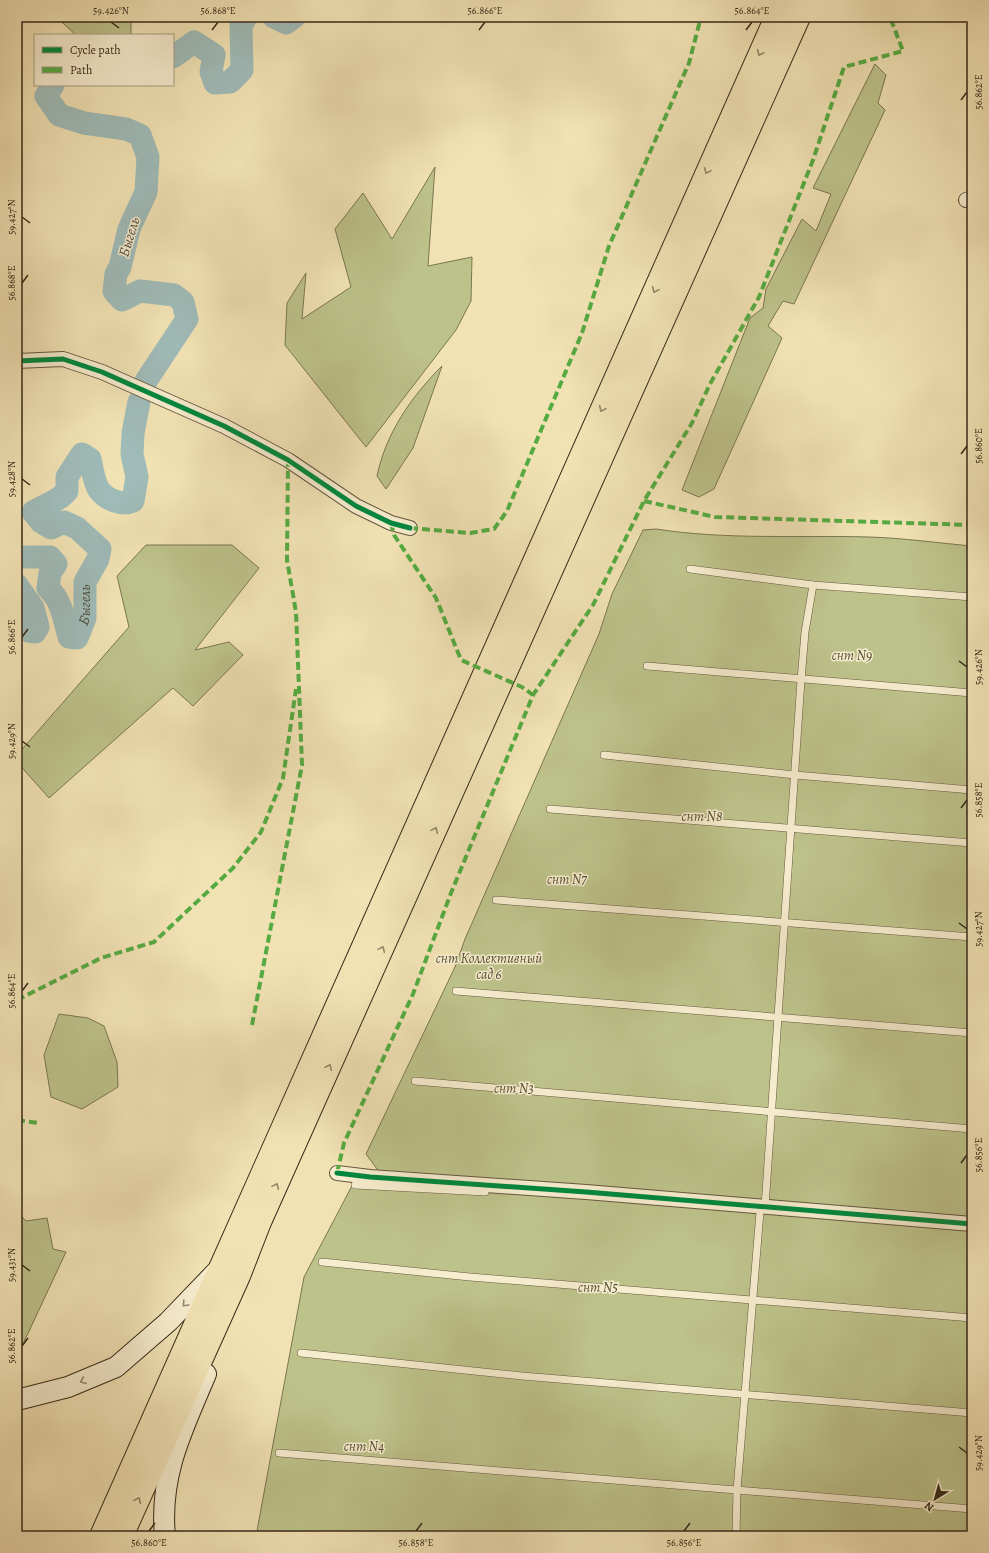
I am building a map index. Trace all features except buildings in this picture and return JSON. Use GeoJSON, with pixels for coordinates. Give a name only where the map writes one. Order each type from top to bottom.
{"type":"FeatureCollection","features":[{"type":"Feature","properties":{"kind":"highway"},"geometry":{"type":"LineString","coordinates":[[122,1536],[230,1270],[776,17]]}},
{"type":"Feature","properties":{"kind":"highway"},"geometry":{"type":"LineString","coordinates":[[101,1536],[230,1270],[260,1222],[799,17]]}},
{"type":"Feature","properties":{"kind":"main road"},"geometry":{"type":"LineString","coordinates":[[17,1400],[68,1387],[116,1367],[230,1270]]}},
{"type":"Feature","properties":{"kind":"main road"},"geometry":{"type":"LineString","coordinates":[[165,1536],[163,1522],[165,1486],[174,1451],[230,1316],[230,1270]]}},
{"type":"Feature","properties":{"kind":"street"},"geometry":{"type":"LineString","coordinates":[[17,361],[63,360],[102,372],[224,426],[288,460],[356,506],[391,523],[410,528]]}},
{"type":"Feature","properties":{"kind":"street"},"geometry":{"type":"LineString","coordinates":[[337,1173],[370,1177],[586,1192],[763,1210],[972,1224]]}},
{"type":"Feature","properties":{"kind":"lane"},"geometry":{"type":"LineString","coordinates":[[690,570],[813,585],[972,597]]}},
{"type":"Feature","properties":{"kind":"lane"},"geometry":{"type":"LineString","coordinates":[[736,1536],[737,1490],[753,1300],[763,1210],[801,680],[805,632],[813,585]]}},
{"type":"Feature","properties":{"kind":"lane"},"geometry":{"type":"LineString","coordinates":[[647,666],[801,680],[972,693]]}},
{"type":"Feature","properties":{"kind":"lane"},"geometry":{"type":"LineString","coordinates":[[604,755],[795,775],[972,790]]}},
{"type":"Feature","properties":{"kind":"lane"},"geometry":{"type":"LineString","coordinates":[[550,809],[972,843]]}},
{"type":"Feature","properties":{"kind":"lane"},"geometry":{"type":"LineString","coordinates":[[496,900],[972,937]]}},
{"type":"Feature","properties":{"kind":"lane"},"geometry":{"type":"LineString","coordinates":[[456,991],[972,1033]]}},
{"type":"Feature","properties":{"kind":"lane"},"geometry":{"type":"LineString","coordinates":[[415,1081],[972,1129]]}},
{"type":"Feature","properties":{"kind":"lane"},"geometry":{"type":"LineString","coordinates":[[355,1185],[606,1198],[763,1210],[972,1231]]}},
{"type":"Feature","properties":{"kind":"lane"},"geometry":{"type":"LineString","coordinates":[[322,1262],[470,1277],[972,1318]]}},
{"type":"Feature","properties":{"kind":"lane"},"geometry":{"type":"LineString","coordinates":[[301,1353],[522,1376],[745,1393],[972,1413]]}},
{"type":"Feature","properties":{"kind":"lane"},"geometry":{"type":"LineString","coordinates":[[279,1453],[972,1509]]}},
{"type":"Feature","properties":{"kind":"green space"},"geometry":{"type":"Polygon","coordinates":[[[56,17],[131,17],[131,34],[75,34],[56,17]]]}},
{"type":"Feature","properties":{"kind":"green space"},"geometry":{"type":"Polygon","coordinates":[[[875,64],[886,75],[878,103],[885,110],[794,304],[783,301],[768,326],[782,338],[714,489],[699,497],[682,490],[750,318],[763,308],[766,289],[802,219],[816,231],[831,194],[813,188],[875,64]]]}},
{"type":"Feature","properties":{"kind":"green space"},"geometry":{"type":"Polygon","coordinates":[[[435,167],[428,266],[472,257],[471,301],[456,330],[366,447],[285,345],[287,303],[306,273],[302,319],[351,287],[335,229],[363,193],[392,239],[435,167]]]}},
{"type":"Feature","properties":{"kind":"green space"},"geometry":{"type":"Polygon","coordinates":[[[442,366],[413,448],[386,489],[377,476],[381,460],[393,430],[410,403],[442,366]]]}},
{"type":"Feature","properties":{"kind":"green space"},"geometry":{"type":"Polygon","coordinates":[[[656,529],[709,535],[908,539],[972,546],[972,1220],[380,1173],[366,1154],[455,967],[465,939],[599,634],[612,594],[643,530],[656,529]]]}},
{"type":"Feature","properties":{"kind":"green space"},"geometry":{"type":"Polygon","coordinates":[[[146,545],[232,545],[259,568],[195,650],[229,642],[243,655],[193,706],[173,688],[49,798],[17,762],[17,755],[129,627],[117,576],[146,545]]]}},
{"type":"Feature","properties":{"kind":"green space"},"geometry":{"type":"Polygon","coordinates":[[[59,1014],[88,1018],[104,1026],[117,1062],[118,1087],[82,1109],[51,1097],[44,1055],[59,1014]]]}},
{"type":"Feature","properties":{"kind":"green space"},"geometry":{"type":"Polygon","coordinates":[[[17,1172],[22,1186],[19,1214],[26,1221],[47,1218],[53,1249],[66,1252],[23,1344],[17,1343],[17,1172]]]}},
{"type":"Feature","properties":{"kind":"green space"},"geometry":{"type":"Polygon","coordinates":[[[354,1182],[607,1196],[972,1228],[972,1536],[256,1536],[304,1277],[354,1182]]]}},
{"type":"Feature","properties":{"kind":"waterway","name":"Быгель"},"geometry":{"type":"LineString","coordinates":[[174,56],[194,42],[214,55],[211,72],[215,83],[230,82],[242,70],[241,26],[246,17]]}},
{"type":"Feature","properties":{"kind":"waterway","name":"Быгель"},"geometry":{"type":"LineString","coordinates":[[274,17],[286,23],[294,17]]}},
{"type":"Feature","properties":{"kind":"waterway","name":"Быгель"},"geometry":{"type":"LineString","coordinates":[[52,86],[46,96],[59,115],[84,123],[126,129],[140,135],[148,157],[146,192],[129,229],[120,267],[116,274],[114,291],[122,300],[140,291],[174,295],[183,302],[187,319],[146,381]]}},
{"type":"Feature","properties":{"kind":"waterway","name":"Быгель"},"geometry":{"type":"LineString","coordinates":[[17,557],[50,557],[56,564],[50,573],[48,588],[53,593],[59,604],[69,637],[77,638],[85,618],[85,582],[98,559],[100,549],[77,528],[64,522],[51,528],[41,522],[33,512],[56,500],[67,491],[67,477],[82,454],[90,459],[93,475],[102,494],[115,501],[124,503],[133,501],[137,477],[132,454],[133,433],[139,402]]}},
{"type":"Feature","properties":{"kind":"waterway","name":"Быгель"},"geometry":{"type":"LineString","coordinates":[[17,585],[33,608],[38,627],[35,632],[28,631],[17,619]]}},
{"type":"Feature","properties":{"kind":"marked path"},"geometry":{"type":"LineString","coordinates":[[410,528],[470,533],[494,529],[507,511],[582,333],[609,246],[689,63],[701,17]]}},
{"type":"Feature","properties":{"kind":"marked path"},"geometry":{"type":"LineString","coordinates":[[337,1173],[344,1143],[413,994],[451,893],[533,695],[593,605],[644,501],[692,423],[710,384],[759,297],[813,160],[844,67],[903,51],[890,17]]}},
{"type":"Feature","properties":{"kind":"marked path"},"geometry":{"type":"LineString","coordinates":[[252,1025],[302,765],[296,612],[287,560],[288,460]]}},
{"type":"Feature","properties":{"kind":"marked path"},"geometry":{"type":"LineString","coordinates":[[644,501],[715,517],[972,525]]}},
{"type":"Feature","properties":{"kind":"marked path"},"geometry":{"type":"LineString","coordinates":[[391,523],[394,535],[436,598],[461,660],[522,687],[533,695]]}},
{"type":"Feature","properties":{"kind":"marked path"},"geometry":{"type":"LineString","coordinates":[[17,1000],[101,958],[154,942],[233,868],[261,832],[283,778],[296,689]]}},
{"type":"Feature","properties":{"kind":"marked path"},"geometry":{"type":"LineString","coordinates":[[17,1120],[38,1123]]}},
{"type":"Feature","properties":{"kind":"cycle path"},"geometry":{"type":"LineString","coordinates":[[17,361],[63,359],[102,372],[224,426],[288,460],[356,506],[391,523],[410,528]]}},
{"type":"Feature","properties":{"kind":"cycle path"},"geometry":{"type":"LineString","coordinates":[[337,1173],[370,1177],[586,1192],[972,1224]]}},
{"type":"Feature","properties":{"kind":"park label","name":"снт N9"},"geometry":{"type":"Point","coordinates":[852,655]}},
{"type":"Feature","properties":{"kind":"park label","name":"снт N8"},"geometry":{"type":"Point","coordinates":[702,816]}},
{"type":"Feature","properties":{"kind":"park label","name":"снт N7"},"geometry":{"type":"Point","coordinates":[567,879]}},
{"type":"Feature","properties":{"kind":"park label","name":"снт Коллективный сад 6"},"geometry":{"type":"Point","coordinates":[489,966]}},
{"type":"Feature","properties":{"kind":"park label","name":"снт N3"},"geometry":{"type":"Point","coordinates":[514,1088]}},
{"type":"Feature","properties":{"kind":"park label","name":"снт N5"},"geometry":{"type":"Point","coordinates":[598,1287]}},
{"type":"Feature","properties":{"kind":"park label","name":"снт N4"},"geometry":{"type":"Point","coordinates":[364,1446]}}]}
